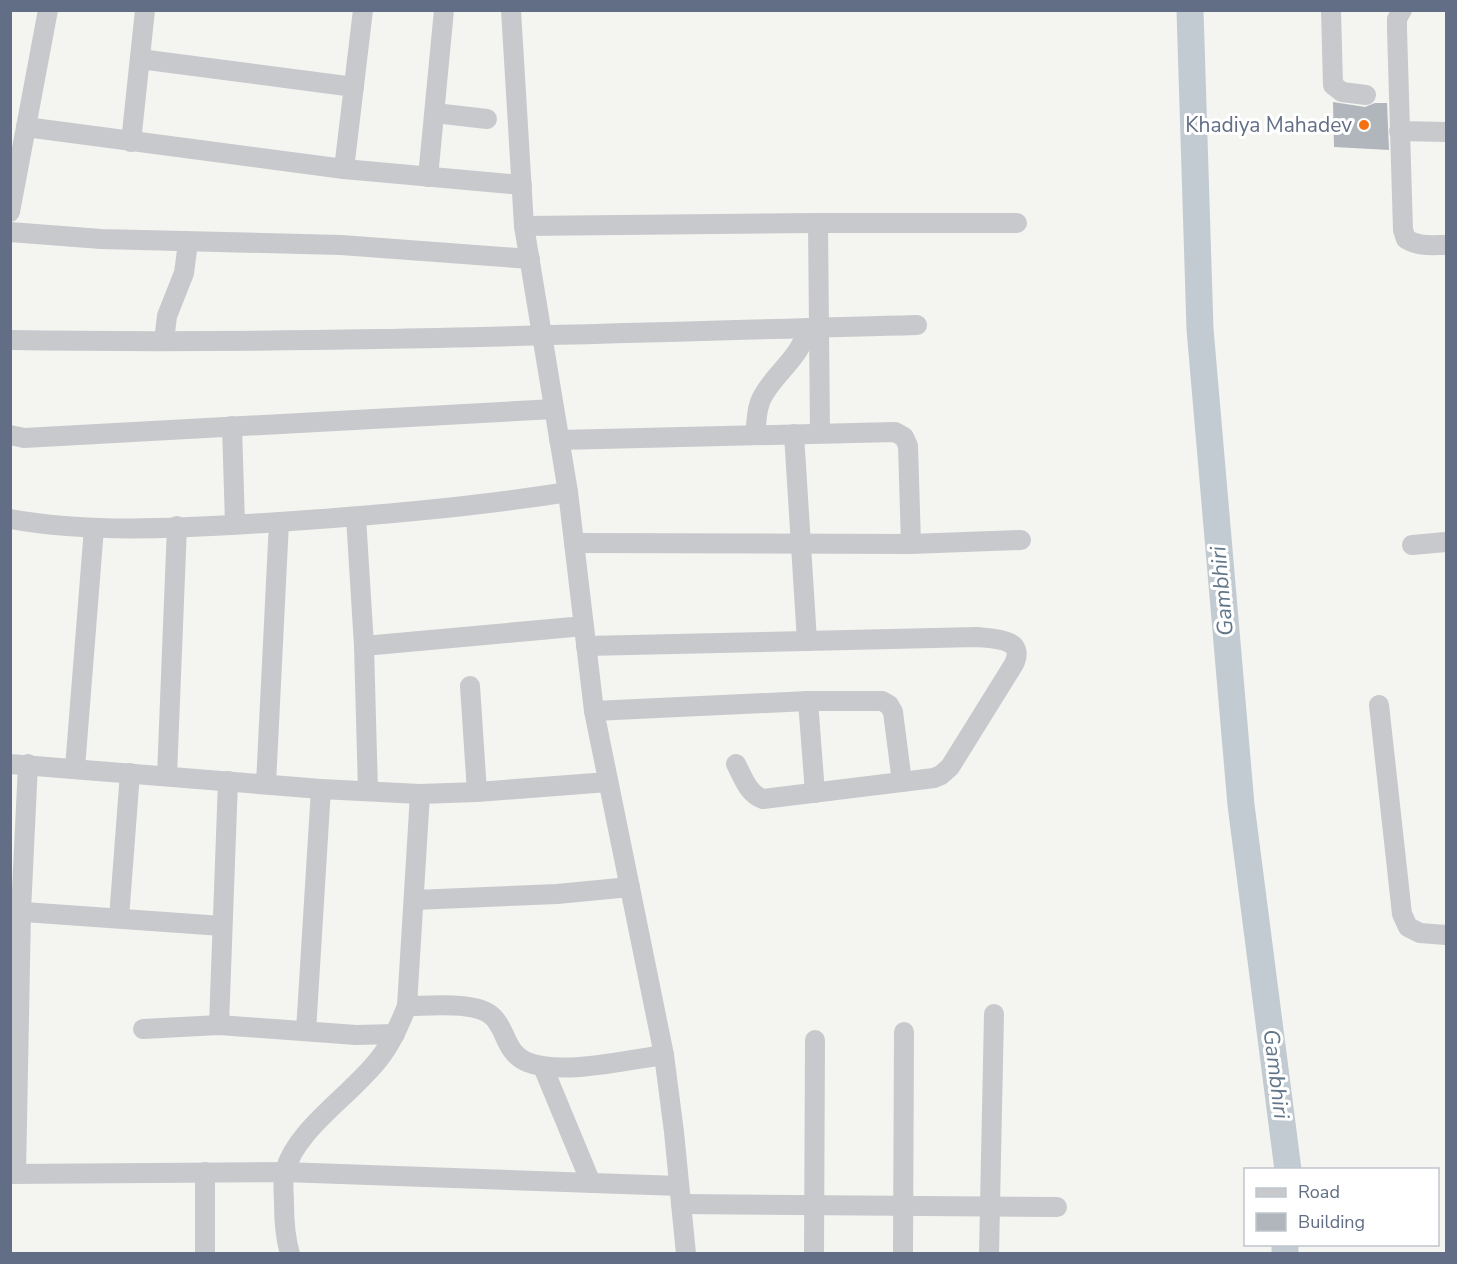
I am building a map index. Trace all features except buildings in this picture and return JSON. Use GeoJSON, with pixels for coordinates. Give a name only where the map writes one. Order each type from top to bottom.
{"type":"FeatureCollection","features":[{"type":"Feature","properties":{"kind":"street"},"geometry":{"type":"LineString","coordinates":[[10,212],[48,10]]}},
{"type":"Feature","properties":{"kind":"street"},"geometry":{"type":"LineString","coordinates":[[131,142],[145,10]]}},
{"type":"Feature","properties":{"kind":"street"},"geometry":{"type":"LineString","coordinates":[[344,169],[363,10]]}},
{"type":"Feature","properties":{"kind":"street"},"geometry":{"type":"LineString","coordinates":[[428,177],[444,10]]}},
{"type":"Feature","properties":{"kind":"street"},"geometry":{"type":"LineString","coordinates":[[511,10],[524,226],[568,492],[594,711],[664,1055],[686,1254]]}},
{"type":"Feature","properties":{"kind":"street"},"geometry":{"type":"LineString","coordinates":[[1331,10],[1333,85],[1342,92],[1366,95]]}},
{"type":"Feature","properties":{"kind":"street"},"geometry":{"type":"LineString","coordinates":[[1402,10],[1397,18],[1397,29],[1403,230],[1406,239],[1422,246],[1446,245]]}},
{"type":"Feature","properties":{"kind":"street"},"geometry":{"type":"LineString","coordinates":[[140,59],[354,87]]}},
{"type":"Feature","properties":{"kind":"street"},"geometry":{"type":"LineString","coordinates":[[435,113],[487,119]]}},
{"type":"Feature","properties":{"kind":"street"},"geometry":{"type":"LineString","coordinates":[[26,127],[344,169],[522,185]]}},
{"type":"Feature","properties":{"kind":"street"},"geometry":{"type":"LineString","coordinates":[[1399,131],[1446,132]]}},
{"type":"Feature","properties":{"kind":"street"},"geometry":{"type":"LineString","coordinates":[[524,226],[818,223],[1017,224]]}},
{"type":"Feature","properties":{"kind":"street"},"geometry":{"type":"LineString","coordinates":[[818,223],[814,328],[820,433]]}},
{"type":"Feature","properties":{"kind":"street"},"geometry":{"type":"LineString","coordinates":[[10,232],[188,243],[342,245],[530,259]]}},
{"type":"Feature","properties":{"kind":"street"},"geometry":{"type":"LineString","coordinates":[[164,341],[167,316],[184,273],[188,243]]}},
{"type":"Feature","properties":{"kind":"street"},"geometry":{"type":"LineString","coordinates":[[10,340],[164,341],[542,335],[917,325]]}},
{"type":"Feature","properties":{"kind":"street"},"geometry":{"type":"LineString","coordinates":[[755,435],[758,409],[764,394],[814,328]]}},
{"type":"Feature","properties":{"kind":"street"},"geometry":{"type":"LineString","coordinates":[[10,435],[24,438],[554,409]]}},
{"type":"Feature","properties":{"kind":"street"},"geometry":{"type":"LineString","coordinates":[[232,426],[235,524]]}},
{"type":"Feature","properties":{"kind":"street"},"geometry":{"type":"LineString","coordinates":[[560,440],[895,432],[904,437],[908,446],[911,544]]}},
{"type":"Feature","properties":{"kind":"street"},"geometry":{"type":"LineString","coordinates":[[794,434],[807,641]]}},
{"type":"Feature","properties":{"kind":"street"},"geometry":{"type":"LineString","coordinates":[[10,519],[94,528],[279,522],[488,504],[568,492]]}},
{"type":"Feature","properties":{"kind":"street"},"geometry":{"type":"LineString","coordinates":[[356,517],[364,646],[368,791]]}},
{"type":"Feature","properties":{"kind":"street"},"geometry":{"type":"LineString","coordinates":[[266,784],[279,522]]}},
{"type":"Feature","properties":{"kind":"street"},"geometry":{"type":"LineString","coordinates":[[166,776],[177,526]]}},
{"type":"Feature","properties":{"kind":"street"},"geometry":{"type":"LineString","coordinates":[[75,768],[94,528]]}},
{"type":"Feature","properties":{"kind":"street"},"geometry":{"type":"LineString","coordinates":[[574,543],[911,544],[1021,540]]}},
{"type":"Feature","properties":{"kind":"street"},"geometry":{"type":"LineString","coordinates":[[1412,545],[1446,542]]}},
{"type":"Feature","properties":{"kind":"street"},"geometry":{"type":"LineString","coordinates":[[364,646],[585,636],[807,641],[977,637],[1001,639],[1010,643],[1016,650],[1017,656],[1014,664],[950,767],[942,775],[934,778],[763,799],[749,789],[736,764]]}},
{"type":"Feature","properties":{"kind":"street"},"geometry":{"type":"LineString","coordinates":[[470,686],[477,792]]}},
{"type":"Feature","properties":{"kind":"street"},"geometry":{"type":"LineString","coordinates":[[594,711],[808,701],[882,701],[889,705],[893,712],[902,782]]}},
{"type":"Feature","properties":{"kind":"street"},"geometry":{"type":"LineString","coordinates":[[808,701],[815,793]]}},
{"type":"Feature","properties":{"kind":"street"},"geometry":{"type":"LineString","coordinates":[[1379,705],[1402,914],[1408,927],[1420,933],[1446,935]]}},
{"type":"Feature","properties":{"kind":"street"},"geometry":{"type":"LineString","coordinates":[[608,782],[420,794],[321,789],[19,764],[13,1174],[284,1172],[591,1183],[680,1195],[814,1205],[1057,1207]]}},
{"type":"Feature","properties":{"kind":"street"},"geometry":{"type":"LineString","coordinates":[[119,918],[130,773]]}},
{"type":"Feature","properties":{"kind":"street"},"geometry":{"type":"LineString","coordinates":[[219,1025],[228,781]]}},
{"type":"Feature","properties":{"kind":"street"},"geometry":{"type":"LineString","coordinates":[[306,1031],[321,789]]}},
{"type":"Feature","properties":{"kind":"street"},"geometry":{"type":"LineString","coordinates":[[290,1254],[286,1240],[284,1172],[293,1153],[308,1132],[344,1098],[381,1056],[395,1034],[407,1006],[420,794]]}},
{"type":"Feature","properties":{"kind":"street"},"geometry":{"type":"LineString","coordinates":[[414,900],[557,894],[630,887]]}},
{"type":"Feature","properties":{"kind":"street"},"geometry":{"type":"LineString","coordinates":[[16,911],[222,926]]}},
{"type":"Feature","properties":{"kind":"street"},"geometry":{"type":"LineString","coordinates":[[407,1006],[468,1007],[483,1010],[494,1017],[512,1052],[526,1062],[543,1067],[565,1068],[664,1055]]}},
{"type":"Feature","properties":{"kind":"street"},"geometry":{"type":"LineString","coordinates":[[990,1254],[994,1014]]}},
{"type":"Feature","properties":{"kind":"street"},"geometry":{"type":"LineString","coordinates":[[143,1029],[219,1025],[356,1035],[395,1034]]}},
{"type":"Feature","properties":{"kind":"street"},"geometry":{"type":"LineString","coordinates":[[903,1254],[904,1032]]}},
{"type":"Feature","properties":{"kind":"street"},"geometry":{"type":"LineString","coordinates":[[814,1254],[815,1040]]}},
{"type":"Feature","properties":{"kind":"street"},"geometry":{"type":"LineString","coordinates":[[543,1067],[591,1183]]}},
{"type":"Feature","properties":{"kind":"street"},"geometry":{"type":"LineString","coordinates":[[205,1172],[205,1254]]}},
{"type":"Feature","properties":{"kind":"waterway","name":"Gambhiri"},"geometry":{"type":"LineString","coordinates":[[1190,10],[1200,329],[1241,805],[1288,1168]]}},
{"type":"Feature","properties":{"kind":"waterway","name":"Gambhiri"},"geometry":{"type":"LineString","coordinates":[[1285,1246],[1285,1254]]}},
{"type":"Feature","properties":{"kind":"place","name":"Khadiya Mahadev"},"geometry":{"type":"Point","coordinates":[1364,125]}}]}
